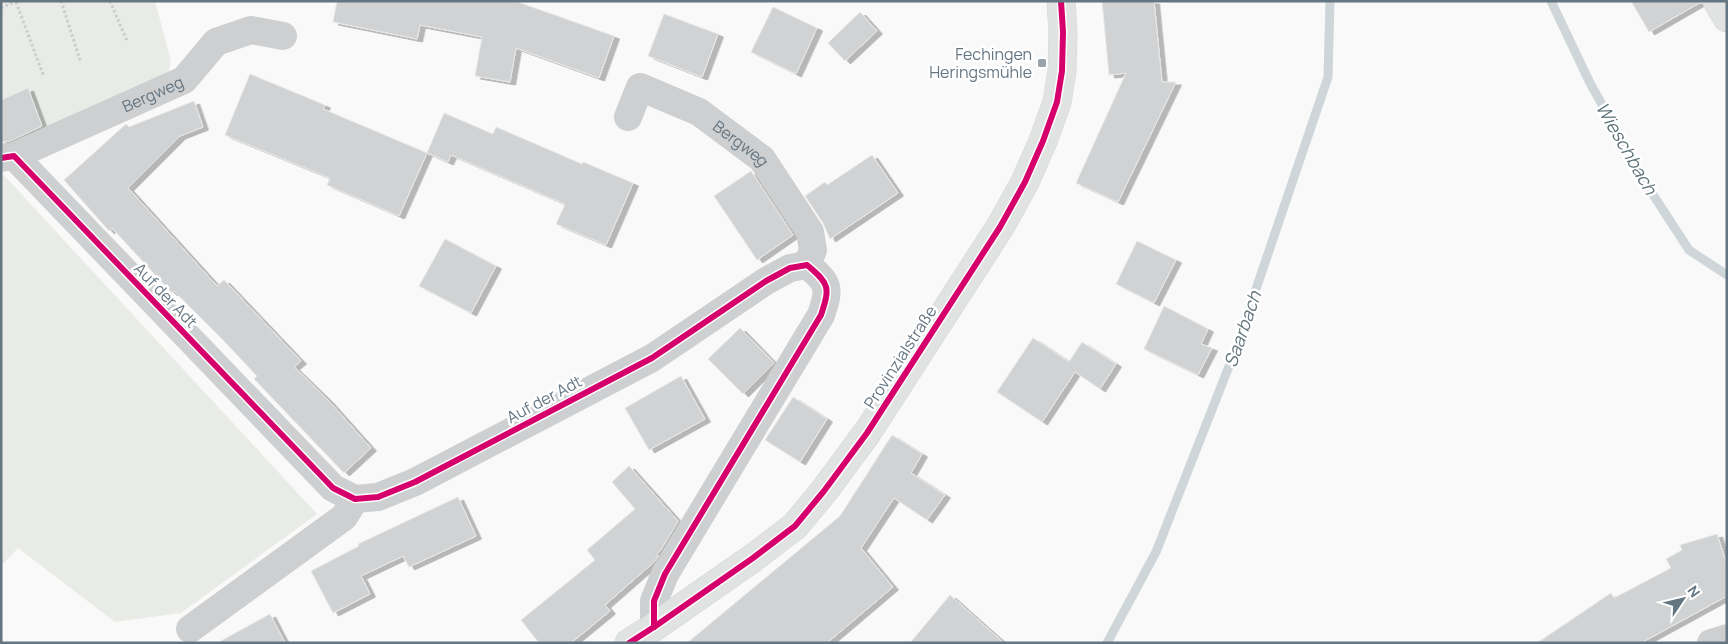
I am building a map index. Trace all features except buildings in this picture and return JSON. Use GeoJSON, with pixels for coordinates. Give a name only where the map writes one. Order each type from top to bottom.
{"type":"FeatureCollection","features":[{"type":"Feature","properties":{"kind":"main road","name":"Provinzialstraße"},"geometry":{"type":"LineString","coordinates":[[628,643],[753,558],[794,526],[824,491],[866,433],[947,310],[1025,182],[1057,102],[1062,71],[1063,32],[1061,1]]}},
{"type":"Feature","properties":{"kind":"main road"},"geometry":{"type":"LineString","coordinates":[[1717,1],[1727,18]]}},
{"type":"Feature","properties":{"kind":"street","name":"Bergweg"},"geometry":{"type":"LineString","coordinates":[[7,157],[184,80],[216,42],[251,30],[283,36]]}},
{"type":"Feature","properties":{"kind":"street","name":"Bergweg"},"geometry":{"type":"LineString","coordinates":[[628,117],[640,87],[698,112],[762,159],[810,232],[813,250],[807,265]]}},
{"type":"Feature","properties":{"kind":"street","name":"Auf der Adt"},"geometry":{"type":"LineString","coordinates":[[7,157],[332,488],[355,499],[378,497],[415,482],[652,358],[766,282],[790,268],[807,265]]}},
{"type":"Feature","properties":{"kind":"street"},"geometry":{"type":"LineString","coordinates":[[654,627],[654,601],[665,574],[821,315],[828,295],[822,278],[807,265]]}},
{"type":"Feature","properties":{"kind":"street"},"geometry":{"type":"LineString","coordinates":[[190,629],[344,517],[355,499]]}},
{"type":"Feature","properties":{"kind":"street"},"geometry":{"type":"LineString","coordinates":[[1711,643],[1727,638]]}},
{"type":"Feature","properties":{"kind":"path"},"geometry":{"type":"LineString","coordinates":[[1,8],[16,1],[44,77]]}},
{"type":"Feature","properties":{"kind":"path"},"geometry":{"type":"LineString","coordinates":[[61,1],[81,63]]}},
{"type":"Feature","properties":{"kind":"path"},"geometry":{"type":"LineString","coordinates":[[110,1],[127,41]]}},
{"type":"Feature","properties":{"kind":"shaded area"},"geometry":{"type":"Polygon","coordinates":[[[1,1],[155,1],[171,61],[167,79],[7,146],[1,143],[1,1]]]}},
{"type":"Feature","properties":{"kind":"shaded area"},"geometry":{"type":"Polygon","coordinates":[[[1,172],[317,514],[181,613],[115,622],[18,548],[1,566],[1,172]]]}},
{"type":"Feature","properties":{"kind":"waterway","name":"Saarbach"},"geometry":{"type":"LineString","coordinates":[[1107,643],[1156,552],[1235,351],[1328,77],[1330,1]]}},
{"type":"Feature","properties":{"kind":"waterway","name":"Wieschbach"},"geometry":{"type":"LineString","coordinates":[[1551,1],[1590,83],[1650,190],[1689,250],[1727,275]]}},
{"type":"Feature","properties":{"kind":"cycle path"},"geometry":{"type":"LineString","coordinates":[[629,643],[753,558],[795,526],[824,491],[867,433],[1000,227],[1025,182],[1057,102],[1062,71],[1063,32],[1061,1]]}},
{"type":"Feature","properties":{"kind":"cycle path"},"geometry":{"type":"LineString","coordinates":[[1,158],[14,156],[333,488],[355,499],[378,497],[415,482],[652,358],[766,281],[790,268],[807,265],[820,277],[826,287],[826,298],[821,315],[665,574],[654,601],[654,627]]}},
{"type":"Feature","properties":{"kind":"place","name":"Fechingen Heringsmühle"},"geometry":{"type":"Point","coordinates":[1042,63]}}]}
